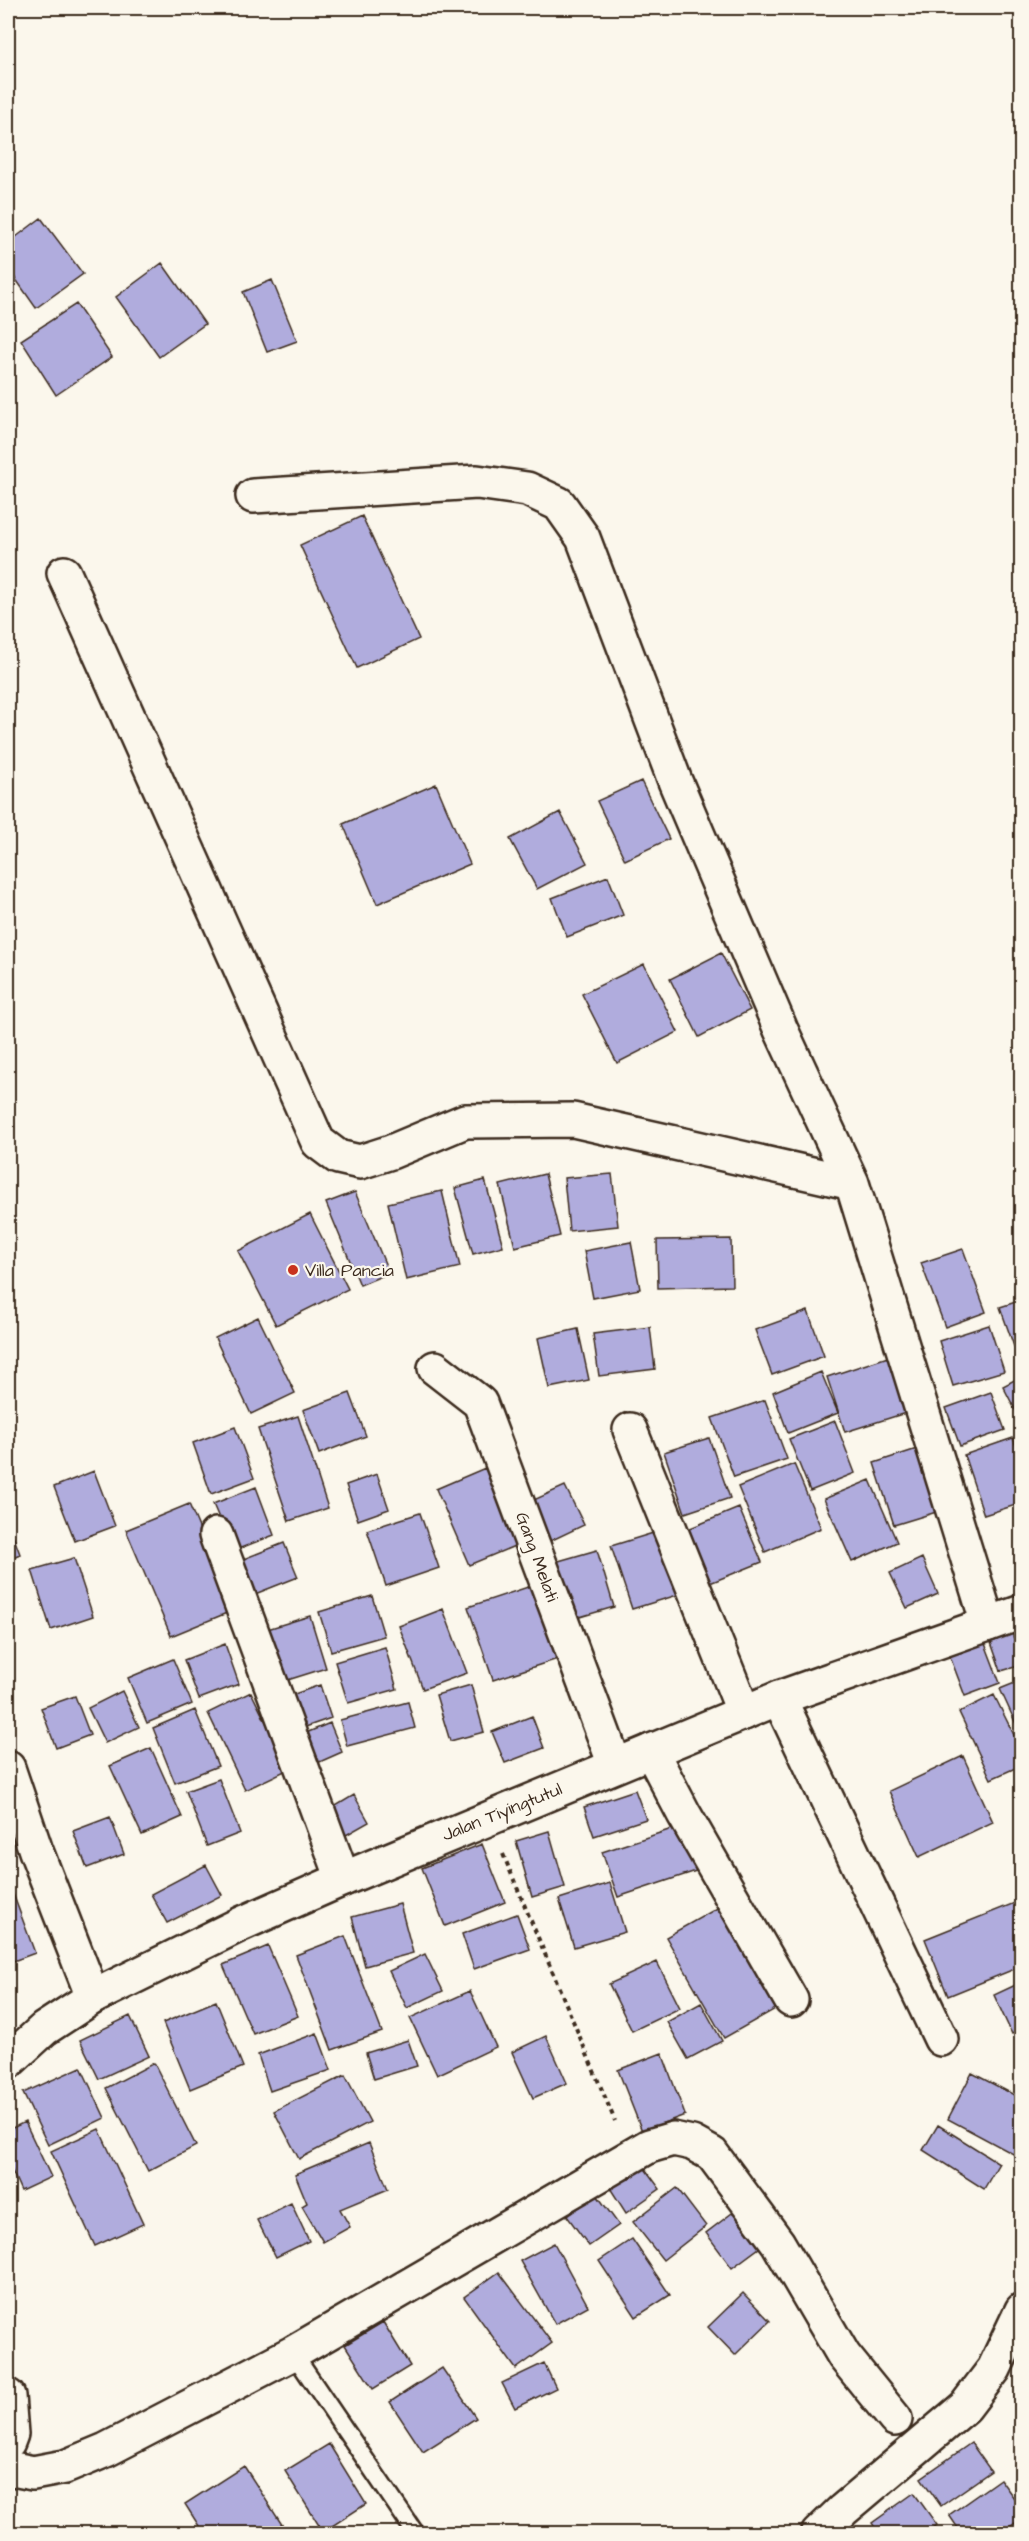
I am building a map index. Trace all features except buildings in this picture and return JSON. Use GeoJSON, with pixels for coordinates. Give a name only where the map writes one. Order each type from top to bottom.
{"type":"FeatureCollection","features":[{"type":"Feature","properties":{"kind":"street"},"geometry":{"type":"LineString","coordinates":[[253,496],[477,482],[527,489],[559,504],[583,538],[675,781],[781,1030],[852,1183],[988,1624]]}},
{"type":"Feature","properties":{"kind":"street"},"geometry":{"type":"LineString","coordinates":[[64,573],[318,1142],[338,1157],[360,1162],[391,1152],[465,1121],[573,1120],[852,1183]]}},
{"type":"Feature","properties":{"kind":"street","name":"Gang Melati"},"geometry":{"type":"LineString","coordinates":[[435,1368],[480,1403],[615,1765]]}},
{"type":"Feature","properties":{"kind":"street"},"geometry":{"type":"LineString","coordinates":[[630,1430],[744,1713]]}},
{"type":"Feature","properties":{"kind":"street"},"geometry":{"type":"LineString","coordinates":[[216,1535],[343,1878]]}},
{"type":"Feature","properties":{"kind":"street","name":"Jalan Tiyingtutul"},"geometry":{"type":"LineString","coordinates":[[8,2062],[44,2029],[93,1997],[241,1924],[343,1878],[780,1698],[1022,1612]]}},
{"type":"Feature","properties":{"kind":"street"},"geometry":{"type":"LineString","coordinates":[[780,1698],[941,2039]]}},
{"type":"Feature","properties":{"kind":"street"},"geometry":{"type":"LineString","coordinates":[[651,1751],[684,1815],[791,2000]]}},
{"type":"Feature","properties":{"kind":"street"},"geometry":{"type":"LineString","coordinates":[[8,1768],[40,1862],[93,1997]]}},
{"type":"Feature","properties":{"kind":"street"},"geometry":{"type":"LineString","coordinates":[[8,2468],[33,2473],[64,2467],[106,2450],[293,2353],[649,2146],[673,2139],[692,2143],[712,2154],[777,2243],[844,2356],[895,2419]]}},
{"type":"Feature","properties":{"kind":"street"},"geometry":{"type":"LineString","coordinates":[[818,2534],[851,2503],[965,2407],[994,2369],[1022,2310]]}},
{"type":"Feature","properties":{"kind":"street"},"geometry":{"type":"LineString","coordinates":[[8,2396],[11,2434],[8,2442]]}},
{"type":"Feature","properties":{"kind":"lane"},"geometry":{"type":"LineString","coordinates":[[293,2353],[416,2534]]}},
{"type":"Feature","properties":{"kind":"path"},"geometry":{"type":"LineString","coordinates":[[487,1817],[631,2157]]}},
{"type":"Feature","properties":{"kind":"place","name":"Villa Pancia"},"geometry":{"type":"Point","coordinates":[293,1270]}}]}
